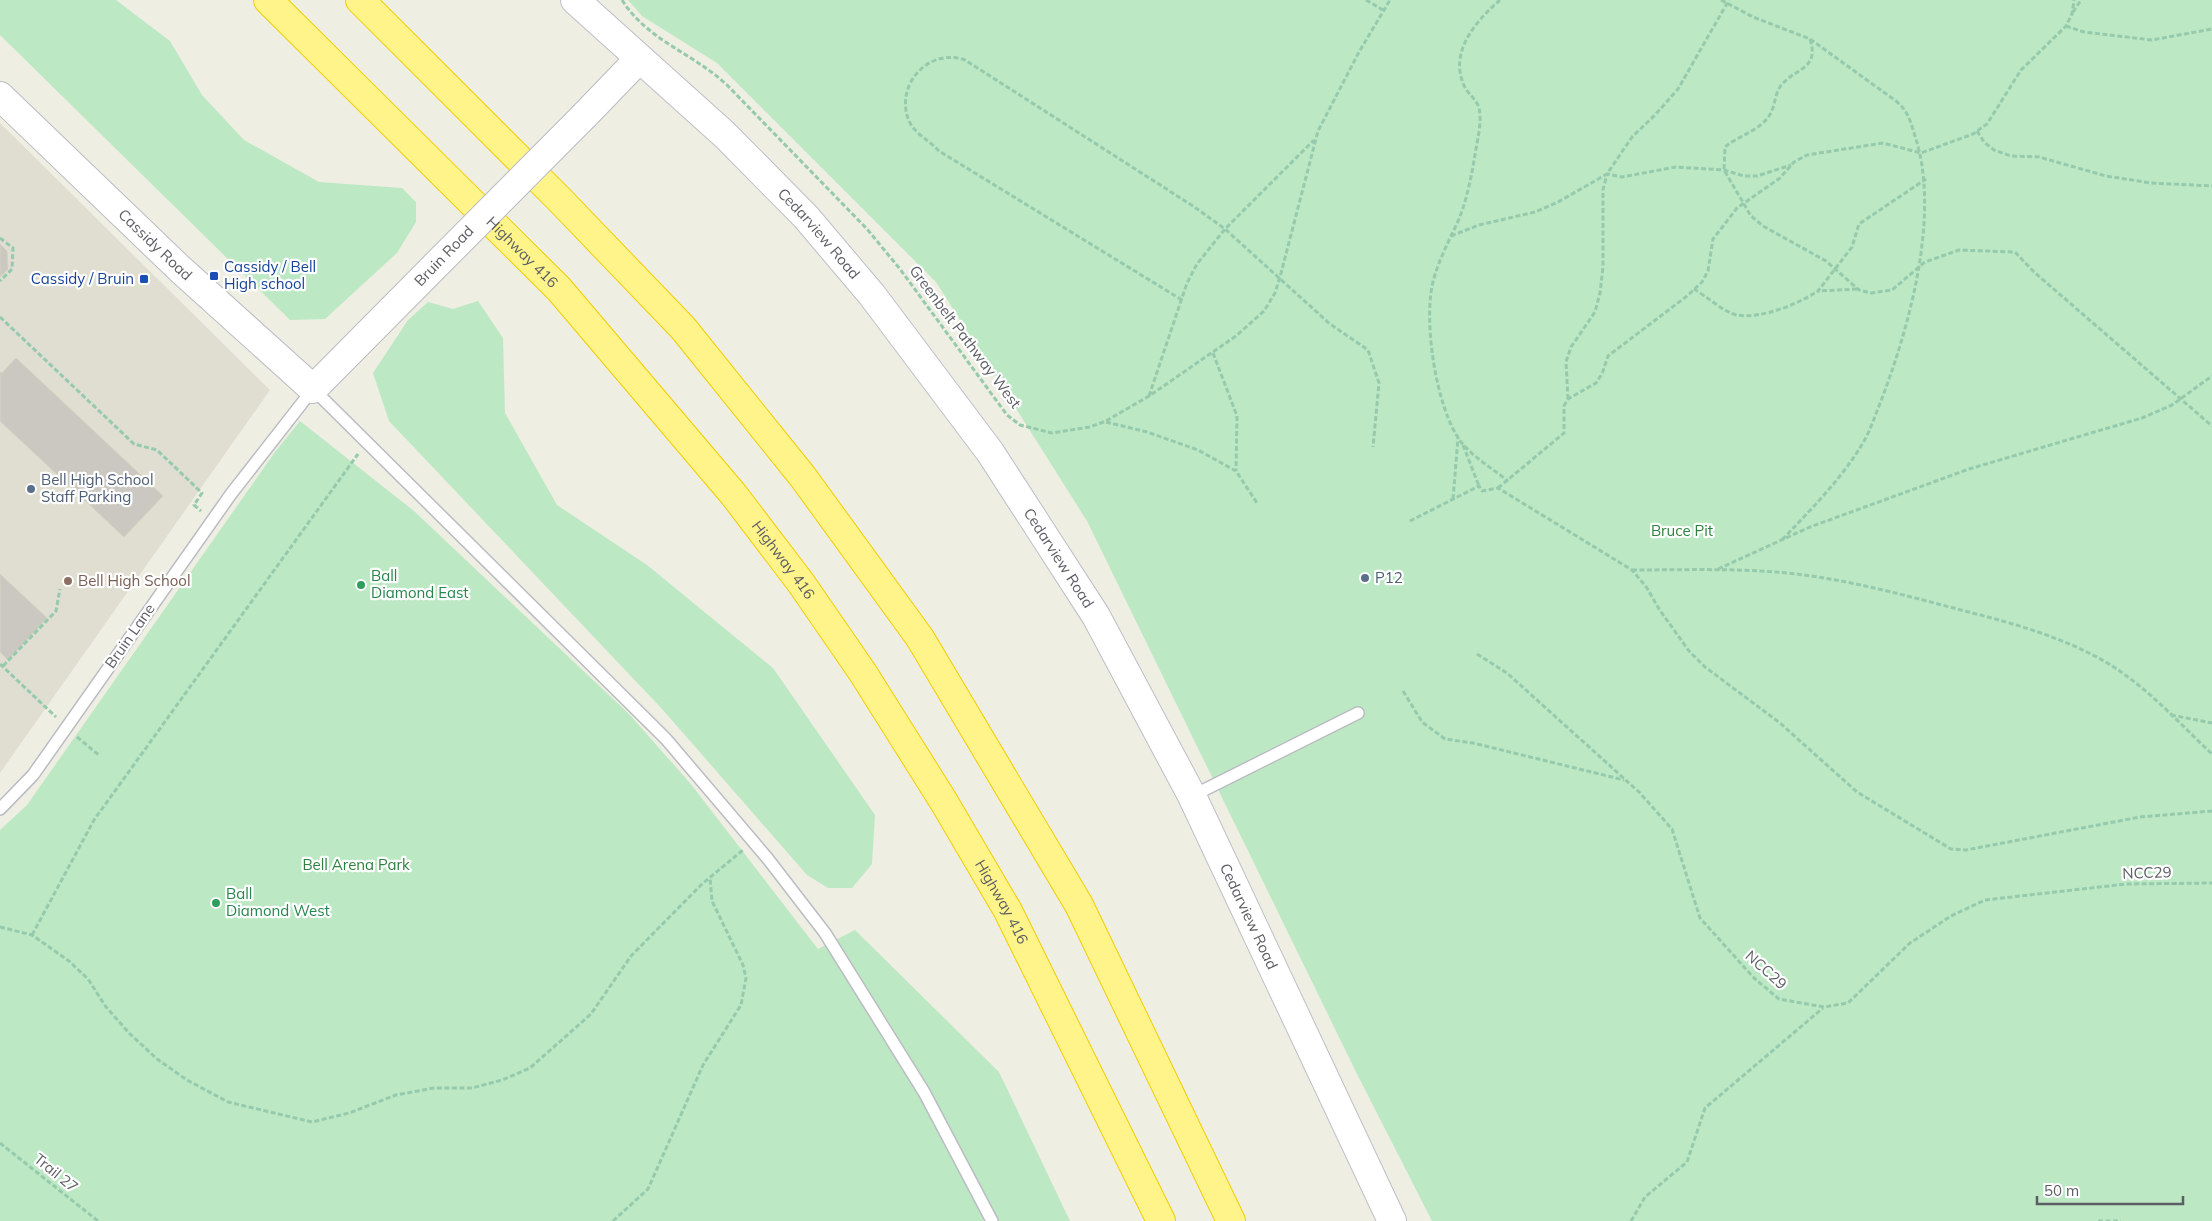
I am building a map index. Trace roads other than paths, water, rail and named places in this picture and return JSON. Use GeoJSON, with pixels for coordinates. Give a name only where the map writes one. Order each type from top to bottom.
{"type":"FeatureCollection","features":[{"type":"Feature","properties":{"kind":"highway","name":"Highway 416"},"geometry":{"type":"LineString","coordinates":[[268,0],[559,289],[734,495],[801,583],[868,681],[1008,911],[1160,1221]]}},
{"type":"Feature","properties":{"kind":"highway"},"geometry":{"type":"LineString","coordinates":[[360,0],[560,200],[683,328],[803,477],[920,638],[1079,904],[1231,1221]]}},
{"type":"Feature","properties":{"kind":"main road","name":"Cedarview Road"},"geometry":{"type":"LineString","coordinates":[[575,0],[725,135],[806,217],[872,295],[990,452],[1096,616],[1192,796],[1392,1221]]}},
{"type":"Feature","properties":{"kind":"main road","name":"Bruin Road"},"geometry":{"type":"LineString","coordinates":[[313,389],[639,59]]}},
{"type":"Feature","properties":{"kind":"main road","name":"Cassidy Road"},"geometry":{"type":"LineString","coordinates":[[0,96],[180,269],[313,389]]}},
{"type":"Feature","properties":{"kind":"lane"},"geometry":{"type":"LineString","coordinates":[[313,389],[666,739],[753,841],[825,933],[924,1092],[992,1221]]}},
{"type":"Feature","properties":{"kind":"lane","name":"Bruin Lane"},"geometry":{"type":"LineString","coordinates":[[0,809],[33,775],[214,521],[313,389]]}},
{"type":"Feature","properties":{"kind":"lane"},"geometry":{"type":"LineString","coordinates":[[1192,796],[1358,713]]}},
{"type":"Feature","properties":{"kind":"place","name":"Cassidy / Bell High school"},"geometry":{"type":"Point","coordinates":[214,276]}},
{"type":"Feature","properties":{"kind":"place","name":"Cassidy / Bruin"},"geometry":{"type":"Point","coordinates":[144,279]}},
{"type":"Feature","properties":{"kind":"place","name":"Bell High School Staff Parking"},"geometry":{"type":"Point","coordinates":[31,489]}},
{"type":"Feature","properties":{"kind":"place","name":"P12"},"geometry":{"type":"Point","coordinates":[1365,578]}},
{"type":"Feature","properties":{"kind":"place","name":"Bell High School"},"geometry":{"type":"Point","coordinates":[68,581]}},
{"type":"Feature","properties":{"kind":"place","name":"Ball Diamond East"},"geometry":{"type":"Point","coordinates":[361,585]}},
{"type":"Feature","properties":{"kind":"place","name":"Ball Diamond West"},"geometry":{"type":"Point","coordinates":[216,903]}},
{"type":"Feature","properties":{"kind":"park label","name":"Bruce Pit"},"geometry":{"type":"Point","coordinates":[1682,531]}},
{"type":"Feature","properties":{"kind":"park label","name":"Bell Arena Park"},"geometry":{"type":"Point","coordinates":[356,865]}}]}
